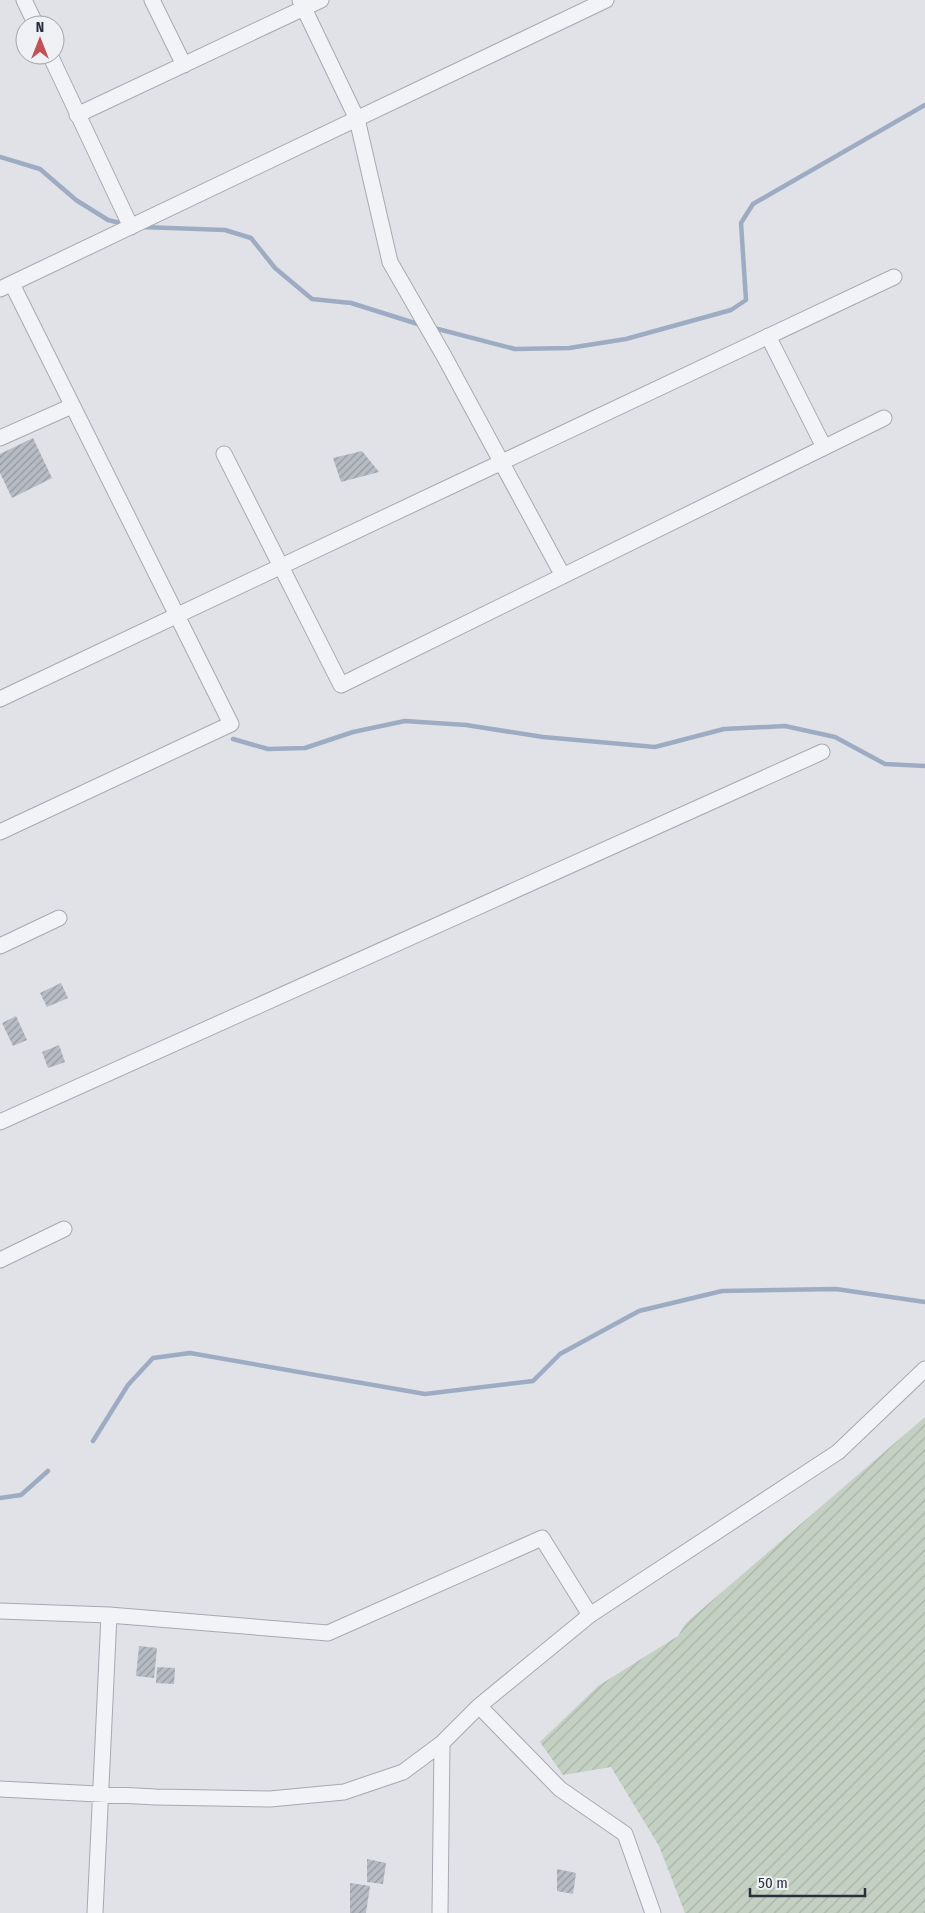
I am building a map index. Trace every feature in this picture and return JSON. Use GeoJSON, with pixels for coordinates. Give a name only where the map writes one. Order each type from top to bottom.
{"type":"FeatureCollection","features":[{"type":"Feature","properties":{"kind":"street"},"geometry":{"type":"LineString","coordinates":[[24,0],[31,15]]}},
{"type":"Feature","properties":{"kind":"street"},"geometry":{"type":"LineString","coordinates":[[152,0],[184,65]]}},
{"type":"Feature","properties":{"kind":"street"},"geometry":{"type":"LineString","coordinates":[[77,115],[184,65],[302,4],[321,0]]}},
{"type":"Feature","properties":{"kind":"street"},"geometry":{"type":"LineString","coordinates":[[0,832],[231,724],[72,406],[6,287],[606,0]]}},
{"type":"Feature","properties":{"kind":"street"},"geometry":{"type":"LineString","coordinates":[[302,4],[357,119],[390,262],[444,356],[563,576]]}},
{"type":"Feature","properties":{"kind":"street"},"geometry":{"type":"LineString","coordinates":[[54,65],[131,227]]}},
{"type":"Feature","properties":{"kind":"street"},"geometry":{"type":"LineString","coordinates":[[0,699],[894,277]]}},
{"type":"Feature","properties":{"kind":"street"},"geometry":{"type":"LineString","coordinates":[[768,336],[824,447]]}},
{"type":"Feature","properties":{"kind":"street"},"geometry":{"type":"LineString","coordinates":[[0,438],[72,406]]}},
{"type":"Feature","properties":{"kind":"street"},"geometry":{"type":"LineString","coordinates":[[224,454],[341,685],[884,418]]}},
{"type":"Feature","properties":{"kind":"street"},"geometry":{"type":"LineString","coordinates":[[0,1122],[822,752]]}},
{"type":"Feature","properties":{"kind":"street"},"geometry":{"type":"LineString","coordinates":[[0,946],[59,918]]}},
{"type":"Feature","properties":{"kind":"street"},"geometry":{"type":"LineString","coordinates":[[0,1260],[64,1229]]}},
{"type":"Feature","properties":{"kind":"street"},"geometry":{"type":"LineString","coordinates":[[0,1789],[270,1799],[344,1792],[403,1772],[442,1743],[479,1706],[590,1615],[838,1452],[925,1369]]}},
{"type":"Feature","properties":{"kind":"street"},"geometry":{"type":"LineString","coordinates":[[0,1610],[109,1615],[328,1633],[542,1538],[590,1615]]}},
{"type":"Feature","properties":{"kind":"street"},"geometry":{"type":"LineString","coordinates":[[95,1913],[109,1615]]}},
{"type":"Feature","properties":{"kind":"street"},"geometry":{"type":"LineString","coordinates":[[479,1706],[560,1789],[625,1834],[653,1913]]}},
{"type":"Feature","properties":{"kind":"street"},"geometry":{"type":"LineString","coordinates":[[440,1913],[442,1743]]}},
{"type":"Feature","properties":{"kind":"green space"},"geometry":{"type":"Polygon","coordinates":[[[925,1417],[925,1913],[685,1913],[659,1846],[611,1767],[563,1775],[540,1742],[598,1686],[678,1636],[686,1623],[925,1417]]]}},
{"type":"Feature","properties":{"kind":"building"},"geometry":{"type":"Polygon","coordinates":[[[33,438],[52,478],[12,498],[0,473],[0,454],[33,438]]]}},
{"type":"Feature","properties":{"kind":"building"},"geometry":{"type":"Polygon","coordinates":[[[362,451],[379,472],[341,482],[333,458],[362,451]]]}},
{"type":"Feature","properties":{"kind":"building"},"geometry":{"type":"Polygon","coordinates":[[[61,983],[68,998],[47,1007],[40,993],[61,983]]]}},
{"type":"Feature","properties":{"kind":"building"},"geometry":{"type":"Polygon","coordinates":[[[16,1016],[27,1040],[13,1046],[2,1023],[16,1016]]]}},
{"type":"Feature","properties":{"kind":"building"},"geometry":{"type":"Polygon","coordinates":[[[59,1045],[65,1062],[48,1068],[42,1052],[59,1045]]]}},
{"type":"Feature","properties":{"kind":"building"},"geometry":{"type":"Polygon","coordinates":[[[139,1646],[157,1648],[154,1678],[136,1676],[139,1646]]]}},
{"type":"Feature","properties":{"kind":"building"},"geometry":{"type":"Polygon","coordinates":[[[157,1667],[175,1668],[174,1684],[156,1683],[157,1667]]]}},
{"type":"Feature","properties":{"kind":"building"},"geometry":{"type":"Polygon","coordinates":[[[367,1859],[386,1863],[383,1884],[367,1882],[367,1859]]]}},
{"type":"Feature","properties":{"kind":"building"},"geometry":{"type":"Polygon","coordinates":[[[557,1869],[576,1873],[573,1894],[557,1891],[557,1869]]]}},
{"type":"Feature","properties":{"kind":"building"},"geometry":{"type":"Polygon","coordinates":[[[350,1883],[370,1886],[366,1913],[350,1913],[350,1883]]]}},
{"type":"Feature","properties":{"kind":"waterway"},"geometry":{"type":"LineString","coordinates":[[434,328],[515,349],[569,348],[626,339],[731,310],[746,300],[741,223],[753,204],[925,105]]}},
{"type":"Feature","properties":{"kind":"waterway"},"geometry":{"type":"LineString","coordinates":[[0,157],[40,169],[76,200],[108,220],[124,224]]}},
{"type":"Feature","properties":{"kind":"waterway"},"geometry":{"type":"LineString","coordinates":[[142,227],[225,230],[251,238],[275,268],[312,299],[351,303],[421,325]]}},
{"type":"Feature","properties":{"kind":"waterway"},"geometry":{"type":"LineString","coordinates":[[233,739],[268,749],[305,748],[353,732],[405,721],[466,725],[543,737],[655,747],[724,729],[785,726],[835,737],[885,764],[925,766]]}},
{"type":"Feature","properties":{"kind":"waterway"},"geometry":{"type":"LineString","coordinates":[[93,1441],[128,1385],[153,1358],[190,1353],[425,1394],[533,1381],[560,1354],[639,1311],[722,1291],[836,1289],[925,1302]]}},
{"type":"Feature","properties":{"kind":"waterway"},"geometry":{"type":"LineString","coordinates":[[0,1498],[21,1495],[48,1471]]}}]}
